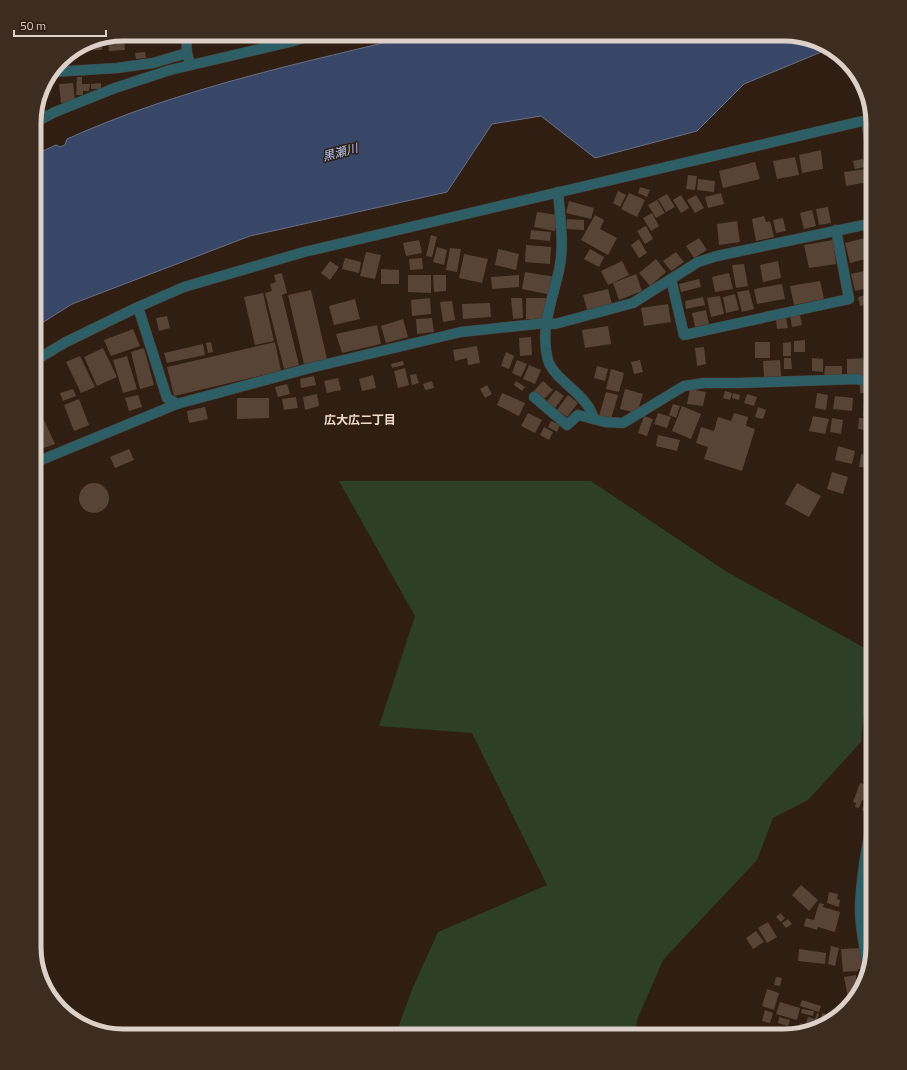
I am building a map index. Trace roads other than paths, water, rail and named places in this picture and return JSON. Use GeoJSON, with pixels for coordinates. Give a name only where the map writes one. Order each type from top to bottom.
{"type":"FeatureCollection","features":[{"type":"Feature","properties":{"kind":"street"},"geometry":{"type":"LineString","coordinates":[[186,41],[187,53],[190,64]]}},
{"type":"Feature","properties":{"kind":"street"},"geometry":{"type":"LineString","coordinates":[[41,119],[55,112],[115,88],[190,64],[293,41]]}},
{"type":"Feature","properties":{"kind":"street"},"geometry":{"type":"LineString","coordinates":[[59,71],[124,67],[153,63],[187,53]]}},
{"type":"Feature","properties":{"kind":"street"},"geometry":{"type":"LineString","coordinates":[[41,357],[66,342],[138,307],[184,287],[297,254],[866,121]]}},
{"type":"Feature","properties":{"kind":"street"},"geometry":{"type":"LineString","coordinates":[[558,192],[562,246],[560,265],[546,323],[545,345],[548,362],[560,378],[584,400],[590,408],[594,419]]}},
{"type":"Feature","properties":{"kind":"street"},"geometry":{"type":"LineString","coordinates":[[41,461],[177,404],[310,368],[461,332],[546,323],[555,324],[634,304],[698,262],[717,256],[866,224]]}},
{"type":"Feature","properties":{"kind":"street"},"geometry":{"type":"LineString","coordinates":[[671,279],[684,334],[849,299],[836,230]]}},
{"type":"Feature","properties":{"kind":"street"},"geometry":{"type":"LineString","coordinates":[[138,307],[167,398],[177,404]]}},
{"type":"Feature","properties":{"kind":"street"},"geometry":{"type":"LineString","coordinates":[[534,397],[566,425],[578,415],[605,422],[623,423],[684,386],[704,383],[858,379],[866,382]]}},
{"type":"Feature","properties":{"kind":"street"},"geometry":{"type":"LineString","coordinates":[[865,953],[860,909],[863,872],[866,863]]}},
{"type":"Feature","properties":{"kind":"water","name":"黒瀬川"},"geometry":{"type":"Polygon","coordinates":[[[392,41],[789,41],[805,44],[823,51],[744,84],[697,131],[595,158],[541,116],[492,124],[447,192],[250,236],[72,304],[41,324],[41,152],[56,145],[60,147],[65,145],[67,139],[153,105],[241,78],[392,41]]]}},
{"type":"Feature","properties":{"kind":"district","name":"広大広二丁目"},"geometry":{"type":"Point","coordinates":[360,419]}}]}
